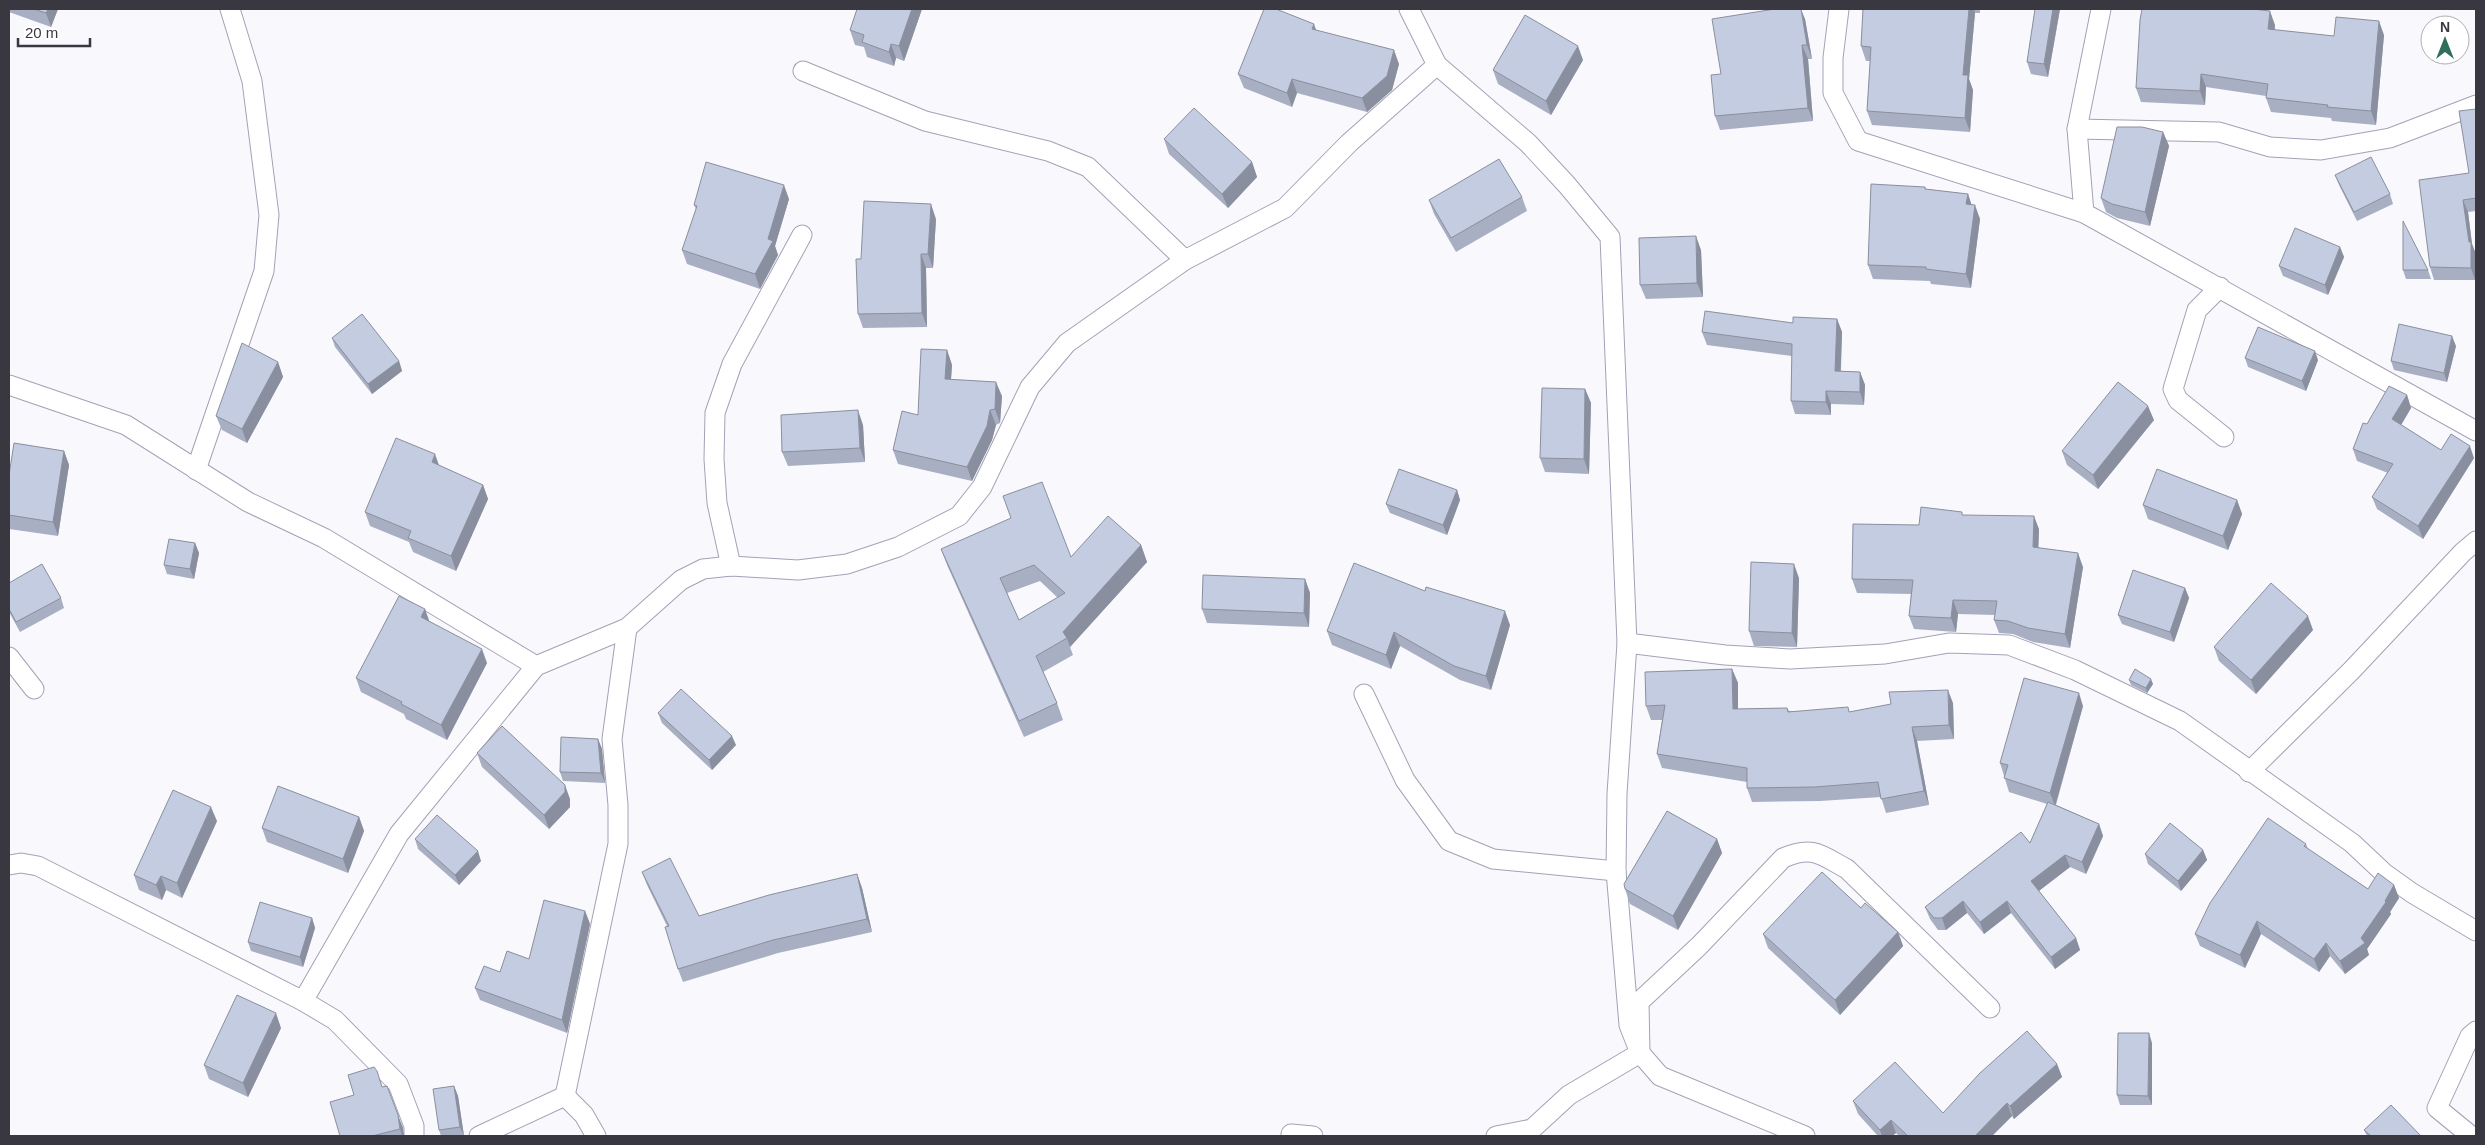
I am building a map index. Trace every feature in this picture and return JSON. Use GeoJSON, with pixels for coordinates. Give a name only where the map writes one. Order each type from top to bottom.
{"type":"FeatureCollection","features":[{"type":"Feature","properties":{"kind":"street"},"geometry":{"type":"LineString","coordinates":[[196,470],[264,271],[269,215],[252,82],[230,9]]}},
{"type":"Feature","properties":{"kind":"street"},"geometry":{"type":"LineString","coordinates":[[1409,9],[1437,65],[1528,143],[1567,184],[1610,238],[1627,643],[1617,794],[1616,871],[1629,1025],[1640,1053],[1660,1076],[1805,1136]]}},
{"type":"Feature","properties":{"kind":"street"},"geometry":{"type":"LineString","coordinates":[[1839,9],[1833,58],[1834,93],[1858,141],[2084,213],[2476,431]]}},
{"type":"Feature","properties":{"kind":"street"},"geometry":{"type":"LineString","coordinates":[[2084,213],[2077,129],[2101,9]]}},
{"type":"Feature","properties":{"kind":"street"},"geometry":{"type":"LineString","coordinates":[[302,1001],[399,834],[536,666],[627,628],[680,580],[703,569],[731,566],[798,570],[847,564],[898,548],[959,516],[982,487],[1030,387],[1067,342],[1185,260],[1285,208],[1350,143],[1437,65]]}},
{"type":"Feature","properties":{"kind":"street"},"geometry":{"type":"LineString","coordinates":[[803,71],[924,121],[1048,151],[1088,167],[1185,260]]}},
{"type":"Feature","properties":{"kind":"street"},"geometry":{"type":"LineString","coordinates":[[2077,129],[2219,132],[2270,147],[2321,150],[2390,138],[2476,105]]}},
{"type":"Feature","properties":{"kind":"street"},"geometry":{"type":"LineString","coordinates":[[731,566],[717,503],[714,459],[715,413],[732,364],[802,235]]}},
{"type":"Feature","properties":{"kind":"street"},"geometry":{"type":"LineString","coordinates":[[2220,287],[2197,310],[2173,389],[2178,400],[2224,437]]}},
{"type":"Feature","properties":{"kind":"street"},"geometry":{"type":"LineString","coordinates":[[9,385],[126,425],[248,502],[324,538],[536,666]]}},
{"type":"Feature","properties":{"kind":"street"},"geometry":{"type":"LineString","coordinates":[[2249,772],[2351,671],[2463,552],[2476,541]]}},
{"type":"Feature","properties":{"kind":"street"},"geometry":{"type":"LineString","coordinates":[[565,1096],[618,844],[618,804],[612,739],[627,628]]}},
{"type":"Feature","properties":{"kind":"street"},"geometry":{"type":"LineString","coordinates":[[1627,643],[1725,655],[1790,659],[1885,654],[1949,643],[2009,645],[2075,670],[2180,721],[2249,772],[2352,843],[2384,873],[2412,893],[2476,931]]}},
{"type":"Feature","properties":{"kind":"street"},"geometry":{"type":"LineString","coordinates":[[9,657],[34,689]]}},
{"type":"Feature","properties":{"kind":"street"},"geometry":{"type":"LineString","coordinates":[[1364,694],[1405,780],[1449,841],[1493,859],[1616,871]]}},
{"type":"Feature","properties":{"kind":"street"},"geometry":{"type":"LineString","coordinates":[[1640,1053],[1639,1002],[1699,946],[1783,858],[1800,851],[1819,854],[1848,870],[1990,1008]]}},
{"type":"Feature","properties":{"kind":"street"},"geometry":{"type":"LineString","coordinates":[[9,865],[38,866],[302,1001],[335,1020],[398,1084],[414,1126],[414,1136]]}},
{"type":"Feature","properties":{"kind":"street"},"geometry":{"type":"LineString","coordinates":[[2470,1136],[2437,1108],[2470,1036],[2476,1031]]}},
{"type":"Feature","properties":{"kind":"street"},"geometry":{"type":"LineString","coordinates":[[1496,1136],[1532,1129],[1569,1095],[1640,1053]]}},
{"type":"Feature","properties":{"kind":"street"},"geometry":{"type":"LineString","coordinates":[[479,1136],[565,1096]]}},
{"type":"Feature","properties":{"kind":"street"},"geometry":{"type":"LineString","coordinates":[[565,1096],[584,1114],[596,1136]]}},
{"type":"Feature","properties":{"kind":"street"},"geometry":{"type":"LineString","coordinates":[[1291,1134],[1313,1136]]}},
{"type":"Feature","properties":{"kind":"building"},"geometry":{"type":"Polygon","coordinates":[[[34,9],[48,9],[46,13],[34,9]]]}},
{"type":"Feature","properties":{"kind":"building"},"geometry":{"type":"Polygon","coordinates":[[[857,9],[912,9],[899,46],[891,44],[889,52],[862,42],[864,35],[850,30],[857,9]]]}},
{"type":"Feature","properties":{"kind":"building"},"geometry":{"type":"Polygon","coordinates":[[[1264,9],[1276,9],[1314,24],[1312,29],[1394,50],[1387,76],[1362,98],[1292,79],[1287,93],[1238,74],[1264,9]]]}},
{"type":"Feature","properties":{"kind":"building"},"geometry":{"type":"Polygon","coordinates":[[[1775,9],[1801,9],[1807,45],[1802,45],[1808,108],[1715,116],[1711,75],[1721,74],[1712,19],[1775,9]]]}},
{"type":"Feature","properties":{"kind":"building"},"geometry":{"type":"Polygon","coordinates":[[[1863,9],[1969,9],[1963,75],[1968,75],[1965,118],[1867,111],[1871,47],[1861,46],[1863,9]]]}},
{"type":"Feature","properties":{"kind":"building"},"geometry":{"type":"Polygon","coordinates":[[[2035,9],[2053,9],[2044,64],[2027,62],[2035,9]]]}},
{"type":"Feature","properties":{"kind":"building"},"geometry":{"type":"Polygon","coordinates":[[[2142,9],[2253,9],[2270,11],[2268,29],[2334,36],[2336,17],[2379,21],[2371,111],[2266,98],[2268,84],[2201,74],[2200,91],[2136,88],[2142,9]]]}},
{"type":"Feature","properties":{"kind":"building"},"geometry":{"type":"Polygon","coordinates":[[[1525,15],[1578,46],[1546,101],[1493,70],[1525,15]]]}},
{"type":"Feature","properties":{"kind":"building"},"geometry":{"type":"Polygon","coordinates":[[[1194,108],[1252,162],[1222,194],[1164,139],[1194,108]]]}},
{"type":"Feature","properties":{"kind":"building"},"geometry":{"type":"Polygon","coordinates":[[[2476,109],[2476,198],[2463,200],[2469,242],[2471,242],[2471,268],[2430,267],[2419,180],[2469,173],[2459,111],[2476,109]]]}},
{"type":"Feature","properties":{"kind":"building"},"geometry":{"type":"Polygon","coordinates":[[[2117,127],[2142,127],[2163,132],[2145,212],[2112,204],[2101,198],[2117,127]]]}},
{"type":"Feature","properties":{"kind":"building"},"geometry":{"type":"Polygon","coordinates":[[[2371,157],[2390,194],[2354,212],[2335,175],[2371,157]]]}},
{"type":"Feature","properties":{"kind":"building"},"geometry":{"type":"Polygon","coordinates":[[[1499,159],[1522,197],[1451,238],[1429,200],[1499,159]]]}},
{"type":"Feature","properties":{"kind":"building"},"geometry":{"type":"Polygon","coordinates":[[[706,162],[784,185],[768,239],[773,241],[755,274],[682,250],[697,206],[694,205],[706,162]]]}},
{"type":"Feature","properties":{"kind":"building"},"geometry":{"type":"Polygon","coordinates":[[[1871,184],[1925,187],[1925,189],[1968,194],[1966,204],[1975,205],[1966,274],[1926,269],[1926,267],[1868,265],[1871,184]]]}},
{"type":"Feature","properties":{"kind":"building"},"geometry":{"type":"Polygon","coordinates":[[[864,201],[931,204],[928,254],[921,254],[922,313],[858,314],[856,259],[861,259],[864,201]]]}},
{"type":"Feature","properties":{"kind":"building"},"geometry":{"type":"Polygon","coordinates":[[[2403,221],[2428,270],[2403,270],[2403,221]]]}},
{"type":"Feature","properties":{"kind":"building"},"geometry":{"type":"Polygon","coordinates":[[[2295,228],[2340,247],[2325,285],[2279,266],[2295,228]]]}},
{"type":"Feature","properties":{"kind":"building"},"geometry":{"type":"Polygon","coordinates":[[[1696,236],[1697,283],[1640,285],[1639,238],[1696,236]]]}},
{"type":"Feature","properties":{"kind":"building"},"geometry":{"type":"Polygon","coordinates":[[[1705,311],[1793,323],[1793,317],[1837,319],[1835,371],[1860,372],[1860,392],[1826,391],[1826,402],[1791,401],[1792,344],[1702,332],[1705,311]]]}},
{"type":"Feature","properties":{"kind":"building"},"geometry":{"type":"Polygon","coordinates":[[[362,314],[399,361],[368,384],[332,338],[362,314]]]}},
{"type":"Feature","properties":{"kind":"building"},"geometry":{"type":"Polygon","coordinates":[[[2399,324],[2452,336],[2444,373],[2391,361],[2399,324]]]}},
{"type":"Feature","properties":{"kind":"building"},"geometry":{"type":"Polygon","coordinates":[[[2258,327],[2315,351],[2302,381],[2245,358],[2258,327]]]}},
{"type":"Feature","properties":{"kind":"building"},"geometry":{"type":"Polygon","coordinates":[[[242,343],[278,362],[242,429],[216,416],[242,343]]]}},
{"type":"Feature","properties":{"kind":"building"},"geometry":{"type":"Polygon","coordinates":[[[921,349],[947,350],[945,379],[996,382],[995,409],[990,410],[987,426],[967,467],[893,450],[902,411],[918,415],[921,349]]]}},
{"type":"Feature","properties":{"kind":"building"},"geometry":{"type":"Polygon","coordinates":[[[2118,382],[2148,406],[2093,475],[2062,451],[2118,382]]]}},
{"type":"Feature","properties":{"kind":"building"},"geometry":{"type":"Polygon","coordinates":[[[2389,386],[2407,395],[2392,419],[2441,450],[2451,434],[2470,446],[2418,526],[2372,497],[2393,464],[2353,449],[2363,423],[2367,424],[2389,386]]]}},
{"type":"Feature","properties":{"kind":"building"},"geometry":{"type":"Polygon","coordinates":[[[1542,388],[1585,389],[1584,459],[1540,458],[1542,388]]]}},
{"type":"Feature","properties":{"kind":"building"},"geometry":{"type":"Polygon","coordinates":[[[858,410],[860,448],[782,452],[781,415],[858,410]]]}},
{"type":"Feature","properties":{"kind":"building"},"geometry":{"type":"Polygon","coordinates":[[[396,438],[435,454],[432,462],[483,485],[451,556],[408,538],[411,531],[365,512],[396,438]]]}},
{"type":"Feature","properties":{"kind":"building"},"geometry":{"type":"Polygon","coordinates":[[[14,443],[64,451],[53,522],[9,515],[9,475],[14,443]]]}},
{"type":"Feature","properties":{"kind":"building"},"geometry":{"type":"Polygon","coordinates":[[[1399,469],[1457,490],[1443,525],[1386,504],[1399,469]]]}},
{"type":"Feature","properties":{"kind":"building"},"geometry":{"type":"Polygon","coordinates":[[[2157,469],[2237,500],[2223,536],[2143,505],[2157,469]]]}},
{"type":"Feature","properties":{"kind":"building"},"geometry":{"type":"Polygon","coordinates":[[[1042,482],[1071,557],[1108,516],[1141,545],[1063,632],[1067,638],[1036,656],[1057,703],[1019,721],[941,549],[1011,518],[1003,496],[1042,482]],[[1034,565],[1000,578],[1019,620],[1065,593],[1034,565]]]}},
{"type":"Feature","properties":{"kind":"building"},"geometry":{"type":"Polygon","coordinates":[[[1921,507],[1962,512],[1962,515],[2034,516],[2033,547],[2078,553],[2065,634],[2028,628],[2008,621],[1994,620],[1997,601],[1953,600],[1951,618],[1909,616],[1913,580],[1852,579],[1853,524],[1919,525],[1921,507]]]}},
{"type":"Feature","properties":{"kind":"building"},"geometry":{"type":"Polygon","coordinates":[[[169,539],[195,543],[190,569],[164,565],[169,539]]]}},
{"type":"Feature","properties":{"kind":"building"},"geometry":{"type":"Polygon","coordinates":[[[1751,562],[1794,564],[1792,633],[1749,631],[1751,562]]]}},
{"type":"Feature","properties":{"kind":"building"},"geometry":{"type":"Polygon","coordinates":[[[1354,563],[1425,591],[1426,587],[1505,611],[1486,676],[1454,666],[1394,632],[1386,655],[1327,631],[1354,563]]]}},
{"type":"Feature","properties":{"kind":"building"},"geometry":{"type":"Polygon","coordinates":[[[42,564],[61,598],[16,622],[9,609],[9,583],[42,564]]]}},
{"type":"Feature","properties":{"kind":"building"},"geometry":{"type":"Polygon","coordinates":[[[2133,570],[2185,588],[2170,632],[2118,615],[2133,570]]]}},
{"type":"Feature","properties":{"kind":"building"},"geometry":{"type":"Polygon","coordinates":[[[1203,575],[1305,579],[1304,613],[1202,609],[1203,575]]]}},
{"type":"Feature","properties":{"kind":"building"},"geometry":{"type":"Polygon","coordinates":[[[2271,583],[2308,616],[2251,680],[2214,647],[2271,583]]]}},
{"type":"Feature","properties":{"kind":"building"},"geometry":{"type":"Polygon","coordinates":[[[399,596],[425,609],[421,617],[482,649],[441,725],[356,678],[399,596]]]}},
{"type":"Feature","properties":{"kind":"building"},"geometry":{"type":"Polygon","coordinates":[[[1732,669],[1733,709],[1787,708],[1788,712],[1848,707],[1849,712],[1891,704],[1889,692],[1948,690],[1949,725],[1912,727],[1924,791],[1881,799],[1878,782],[1815,787],[1747,788],[1747,768],[1657,754],[1665,705],[1646,706],[1645,672],[1732,669]]]}},
{"type":"Feature","properties":{"kind":"building"},"geometry":{"type":"Polygon","coordinates":[[[2135,669],[2151,679],[2146,688],[2129,680],[2135,669]]]}},
{"type":"Feature","properties":{"kind":"building"},"geometry":{"type":"Polygon","coordinates":[[[2024,678],[2079,693],[2050,793],[2004,778],[2008,765],[2000,763],[2024,678]]]}},
{"type":"Feature","properties":{"kind":"building"},"geometry":{"type":"Polygon","coordinates":[[[681,689],[732,736],[709,760],[658,713],[681,689]]]}},
{"type":"Feature","properties":{"kind":"building"},"geometry":{"type":"Polygon","coordinates":[[[502,726],[565,785],[565,792],[544,815],[477,753],[502,726]]]}},
{"type":"Feature","properties":{"kind":"building"},"geometry":{"type":"Polygon","coordinates":[[[561,737],[598,739],[601,773],[560,772],[561,737]]]}},
{"type":"Feature","properties":{"kind":"building"},"geometry":{"type":"Polygon","coordinates":[[[278,786],[359,817],[343,859],[262,828],[278,786]]]}},
{"type":"Feature","properties":{"kind":"building"},"geometry":{"type":"Polygon","coordinates":[[[173,790],[211,807],[177,883],[161,876],[156,885],[134,875],[173,790]]]}},
{"type":"Feature","properties":{"kind":"building"},"geometry":{"type":"Polygon","coordinates":[[[2048,802],[2099,824],[2082,862],[2065,855],[2031,881],[2076,938],[2051,957],[2007,901],[1980,922],[1963,901],[1942,918],[1934,918],[1925,907],[2021,832],[2030,843],[2048,802]]]}},
{"type":"Feature","properties":{"kind":"building"},"geometry":{"type":"Polygon","coordinates":[[[1667,811],[1717,839],[1673,916],[1625,889],[1624,884],[1667,811]]]}},
{"type":"Feature","properties":{"kind":"building"},"geometry":{"type":"Polygon","coordinates":[[[437,815],[478,851],[455,875],[415,839],[437,815]]]}},
{"type":"Feature","properties":{"kind":"building"},"geometry":{"type":"Polygon","coordinates":[[[2268,818],[2306,844],[2304,846],[2368,889],[2378,873],[2394,885],[2386,902],[2361,938],[2365,943],[2340,961],[2326,943],[2314,959],[2257,921],[2240,955],[2195,934],[2210,903],[2268,818]]]}},
{"type":"Feature","properties":{"kind":"building"},"geometry":{"type":"Polygon","coordinates":[[[2170,823],[2203,850],[2178,881],[2145,854],[2170,823]]]}},
{"type":"Feature","properties":{"kind":"building"},"geometry":{"type":"Polygon","coordinates":[[[670,858],[699,916],[769,895],[857,874],[867,919],[773,940],[678,969],[665,927],[669,926],[642,872],[670,858]]]}},
{"type":"Feature","properties":{"kind":"building"},"geometry":{"type":"Polygon","coordinates":[[[1822,872],[1861,908],[1865,903],[1898,932],[1835,1000],[1763,934],[1822,872]]]}},
{"type":"Feature","properties":{"kind":"building"},"geometry":{"type":"Polygon","coordinates":[[[544,900],[585,911],[562,1020],[475,988],[484,966],[500,972],[507,951],[529,959],[544,900]]]}},
{"type":"Feature","properties":{"kind":"building"},"geometry":{"type":"Polygon","coordinates":[[[260,902],[312,918],[300,957],[248,942],[260,902]]]}},
{"type":"Feature","properties":{"kind":"building"},"geometry":{"type":"Polygon","coordinates":[[[237,995],[276,1013],[243,1083],[204,1065],[237,995]]]}},
{"type":"Feature","properties":{"kind":"building"},"geometry":{"type":"Polygon","coordinates":[[[2027,1031],[2057,1064],[2010,1106],[2007,1103],[1975,1136],[1908,1136],[1891,1120],[1880,1130],[1853,1101],[1895,1062],[1943,1113],[1980,1073],[2027,1031]]]}},
{"type":"Feature","properties":{"kind":"building"},"geometry":{"type":"Polygon","coordinates":[[[2118,1033],[2149,1033],[2148,1096],[2117,1095],[2118,1033]]]}},
{"type":"Feature","properties":{"kind":"building"},"geometry":{"type":"Polygon","coordinates":[[[374,1067],[382,1087],[387,1086],[398,1115],[400,1129],[372,1136],[340,1136],[330,1102],[354,1095],[348,1075],[374,1067]]]}},
{"type":"Feature","properties":{"kind":"building"},"geometry":{"type":"Polygon","coordinates":[[[454,1086],[460,1127],[439,1130],[433,1089],[454,1086]]]}},
{"type":"Feature","properties":{"kind":"building"},"geometry":{"type":"Polygon","coordinates":[[[2391,1105],[2421,1136],[2371,1136],[2364,1130],[2391,1105]]]}}]}
